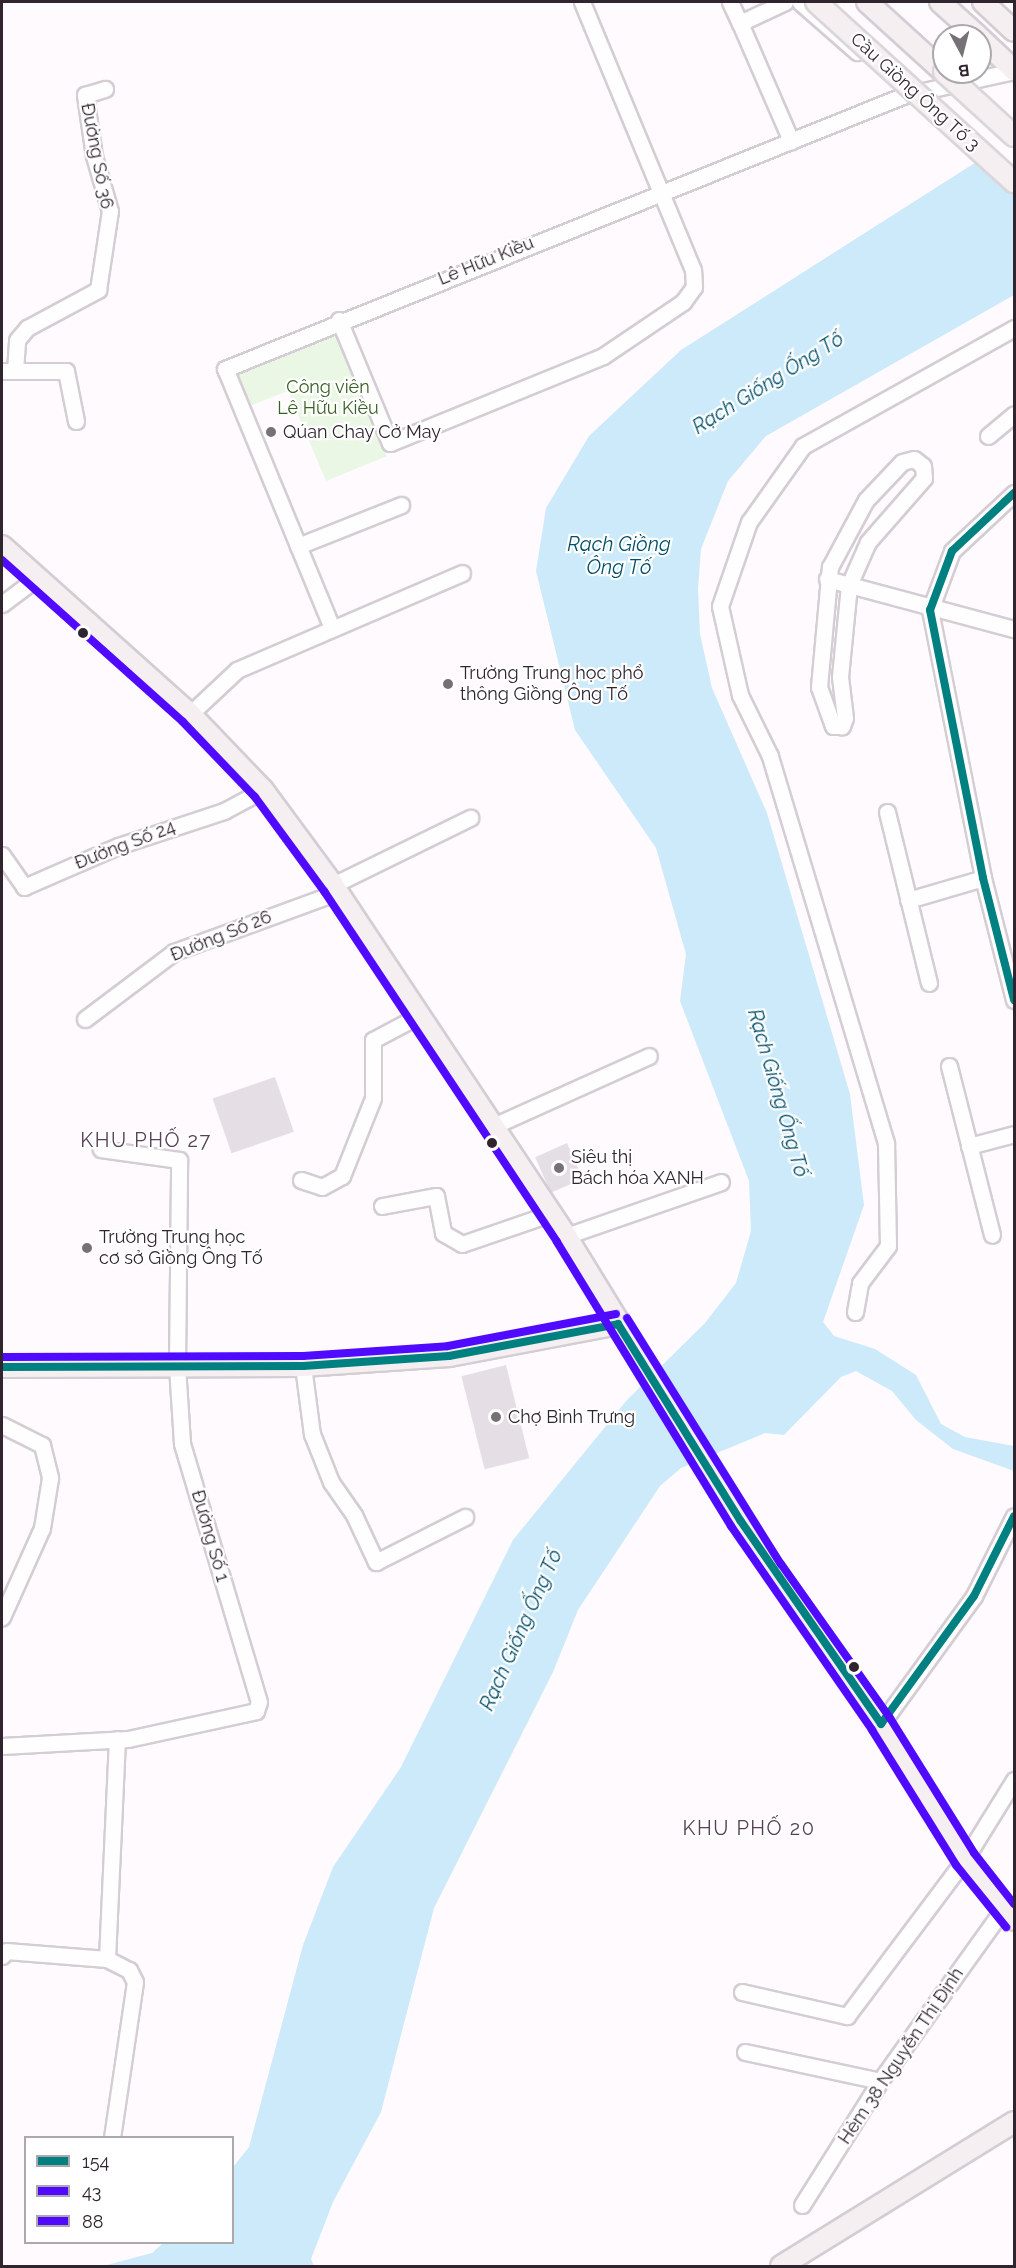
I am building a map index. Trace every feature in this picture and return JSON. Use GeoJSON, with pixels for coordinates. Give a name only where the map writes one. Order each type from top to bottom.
{"type":"FeatureCollection","features":[{"type":"Feature","properties":{"kind":"main road","name":"Cầu Giồng Ông Tố 3"},"geometry":{"type":"LineString","coordinates":[[816,2],[1014,182]]}},
{"type":"Feature","properties":{"kind":"main road","name":"Cầu Giồng Ông Tố 3"},"geometry":{"type":"LineString","coordinates":[[832,2],[1014,167]]}},
{"type":"Feature","properties":{"kind":"main road"},"geometry":{"type":"LineString","coordinates":[[867,2],[932,61]]}},
{"type":"Feature","properties":{"kind":"main road"},"geometry":{"type":"LineString","coordinates":[[940,2],[965,24]]}},
{"type":"Feature","properties":{"kind":"main road"},"geometry":{"type":"LineString","coordinates":[[983,2],[1014,31]]}},
{"type":"Feature","properties":{"kind":"main road"},"geometry":{"type":"LineString","coordinates":[[992,49],[1014,70]]}},
{"type":"Feature","properties":{"kind":"main road"},"geometry":{"type":"LineString","coordinates":[[957,84],[1014,136]]}},
{"type":"Feature","properties":{"kind":"main road"},"geometry":{"type":"LineString","coordinates":[[2,546],[34,580],[189,714],[262,790],[335,889],[420,1015],[491,1127],[566,1236],[647,1375],[726,1500],[881,1724],[966,1859],[1009,1915]]}},
{"type":"Feature","properties":{"kind":"main road"},"geometry":{"type":"LineString","coordinates":[[2,1369],[303,1366],[449,1356],[618,1324]]}},
{"type":"Feature","properties":{"kind":"main road"},"geometry":{"type":"LineString","coordinates":[[781,2266],[1014,2122]]}},
{"type":"Feature","properties":{"kind":"street"},"geometry":{"type":"LineString","coordinates":[[339,320],[390,443],[603,356],[683,302],[694,287],[693,270],[658,192],[582,2]]}},
{"type":"Feature","properties":{"kind":"street"},"geometry":{"type":"LineString","coordinates":[[730,2],[791,141]]}},
{"type":"Feature","properties":{"kind":"street"},"geometry":{"type":"LineString","coordinates":[[740,23],[785,2]]}},
{"type":"Feature","properties":{"kind":"street"},"geometry":{"type":"LineString","coordinates":[[800,2],[962,147]]}},
{"type":"Feature","properties":{"kind":"street","name":"Lê Hữu Kiều"},"geometry":{"type":"LineString","coordinates":[[332,628],[225,369],[339,320],[905,95],[1014,70]]}},
{"type":"Feature","properties":{"kind":"street","name":"Đường Số 36"},"geometry":{"type":"LineString","coordinates":[[76,421],[66,371],[8,371],[18,340],[27,328],[98,290],[110,211],[94,156],[85,95],[105,89]]}},
{"type":"Feature","properties":{"kind":"street"},"geometry":{"type":"LineString","coordinates":[[855,1312],[860,1282],[888,1246],[886,1143],[770,756],[740,695],[720,606],[749,522],[803,446],[1014,328]]}},
{"type":"Feature","properties":{"kind":"street"},"geometry":{"type":"LineString","coordinates":[[988,436],[1014,414]]}},
{"type":"Feature","properties":{"kind":"street"},"geometry":{"type":"LineString","coordinates":[[914,459],[923,466],[924,478],[868,542],[849,585],[840,677],[845,718],[842,726],[833,726],[819,687],[827,579],[866,500],[902,462],[914,459]]}},
{"type":"Feature","properties":{"kind":"street"},"geometry":{"type":"LineString","coordinates":[[1014,493],[952,551],[930,610],[983,878],[1010,960],[1014,1000]]}},
{"type":"Feature","properties":{"kind":"street"},"geometry":{"type":"LineString","coordinates":[[297,546],[401,505]]}},
{"type":"Feature","properties":{"kind":"street"},"geometry":{"type":"LineString","coordinates":[[189,714],[237,670],[462,573]]}},
{"type":"Feature","properties":{"kind":"street"},"geometry":{"type":"LineString","coordinates":[[827,579],[930,610],[1014,629]]}},
{"type":"Feature","properties":{"kind":"street"},"geometry":{"type":"LineString","coordinates":[[2,604],[34,580]]}},
{"type":"Feature","properties":{"kind":"street","name":"Đường Số 24"},"geometry":{"type":"LineString","coordinates":[[2,855],[24,887],[128,842],[224,811],[262,790]]}},
{"type":"Feature","properties":{"kind":"street"},"geometry":{"type":"LineString","coordinates":[[887,812],[929,983]]}},
{"type":"Feature","properties":{"kind":"street","name":"Đường Số 26"},"geometry":{"type":"LineString","coordinates":[[85,1019],[174,952],[335,889],[470,818]]}},
{"type":"Feature","properties":{"kind":"street"},"geometry":{"type":"LineString","coordinates":[[908,900],[983,878]]}},
{"type":"Feature","properties":{"kind":"street"},"geometry":{"type":"LineString","coordinates":[[301,1180],[322,1187],[342,1176],[373,1098],[373,1040],[420,1015]]}},
{"type":"Feature","properties":{"kind":"street"},"geometry":{"type":"LineString","coordinates":[[491,1127],[649,1056]]}},
{"type":"Feature","properties":{"kind":"street"},"geometry":{"type":"LineString","coordinates":[[949,1066],[992,1235]]}},
{"type":"Feature","properties":{"kind":"street"},"geometry":{"type":"LineString","coordinates":[[969,1146],[1014,1134]]}},
{"type":"Feature","properties":{"kind":"street","name":"Đường Số 1"},"geometry":{"type":"LineString","coordinates":[[101,1149],[179,1160],[177,1366],[183,1443],[259,1702],[256,1711],[117,1739]]}},
{"type":"Feature","properties":{"kind":"street"},"geometry":{"type":"LineString","coordinates":[[566,1236],[721,1182]]}},
{"type":"Feature","properties":{"kind":"street"},"geometry":{"type":"LineString","coordinates":[[382,1206],[436,1196],[443,1233],[462,1244],[549,1214]]}},
{"type":"Feature","properties":{"kind":"street"},"geometry":{"type":"LineString","coordinates":[[303,1366],[312,1434],[331,1482],[354,1515],[376,1562],[465,1517]]}},
{"type":"Feature","properties":{"kind":"street"},"geometry":{"type":"LineString","coordinates":[[2,1425],[42,1445],[50,1478],[42,1528],[2,1617]]}},
{"type":"Feature","properties":{"kind":"street"},"geometry":{"type":"LineString","coordinates":[[881,1724],[974,1596],[1014,1516]]}},
{"type":"Feature","properties":{"kind":"street"},"geometry":{"type":"LineString","coordinates":[[2,1746],[117,1739],[107,1959]]}},
{"type":"Feature","properties":{"kind":"street"},"geometry":{"type":"LineString","coordinates":[[742,1992],[847,2016],[966,1859],[1014,1780]]}},
{"type":"Feature","properties":{"kind":"street","name":"Hẻm 38 Nguyễn Thị Định"},"geometry":{"type":"LineString","coordinates":[[802,2205],[880,2081],[1009,1915]]}},
{"type":"Feature","properties":{"kind":"street"},"geometry":{"type":"LineString","coordinates":[[2,1956],[6,1951],[107,1959],[129,1970],[135,1982],[112,2136]]}},
{"type":"Feature","properties":{"kind":"street"},"geometry":{"type":"LineString","coordinates":[[745,2052],[880,2081]]}},
{"type":"Feature","properties":{"kind":"green space","name":"Công viên Lê Hữu Kiều"},"geometry":{"type":"Polygon","coordinates":[[[335,332],[387,456],[326,481],[288,391],[247,407],[234,374],[335,332]]]}},
{"type":"Feature","properties":{"kind":"water","name":"Rạch Giồng Ông Tố"},"geometry":{"type":"Polygon","coordinates":[[[1014,138],[1014,295],[766,436],[728,481],[701,549],[698,589],[700,634],[712,688],[767,813],[850,1094],[864,1205],[823,1322],[834,1336],[875,1349],[916,1375],[941,1424],[965,1437],[1014,1446],[1014,1471],[953,1449],[916,1420],[892,1391],[856,1371],[841,1377],[784,1435],[765,1433],[681,1468],[660,1486],[578,1610],[553,1672],[434,1908],[381,2112],[333,2202],[311,2259],[314,2266],[103,2266],[152,2253],[162,2244],[234,2244],[234,2166],[249,2147],[303,1945],[333,1867],[401,1767],[513,1540],[627,1400],[705,1323],[736,1283],[751,1231],[749,1181],[680,1001],[686,954],[656,848],[575,730],[536,571],[546,508],[589,436],[681,350],[1014,138]]]}},
{"type":"Feature","properties":{"kind":"pier"},"geometry":{"type":"Polygon","coordinates":[[[1014,135],[1014,190],[979,158],[1014,135]]]}},
{"type":"Feature","properties":{"kind":"building"},"geometry":{"type":"Polygon","coordinates":[[[275,1077],[294,1132],[231,1153],[213,1098],[275,1077]]]}},
{"type":"Feature","properties":{"kind":"building","name":"Siêu thị Bách hóa XANH"},"geometry":{"type":"Polygon","coordinates":[[[567,1143],[583,1179],[551,1193],[535,1157],[567,1143]]]}},
{"type":"Feature","properties":{"kind":"building","name":"Chợ Bình Trưng"},"geometry":{"type":"Polygon","coordinates":[[[506,1365],[529,1458],[485,1469],[461,1376],[506,1365]]]}},
{"type":"Feature","properties":{"kind":"transit line","name":"154"},"geometry":{"type":"LineString","coordinates":[[1014,493],[952,551],[930,610],[983,878],[1014,1000]]}},
{"type":"Feature","properties":{"kind":"transit line","name":"43"},"geometry":{"type":"LineString","coordinates":[[2,560],[183,722],[255,797],[324,891],[557,1242],[731,1526],[872,1730],[956,1865],[1006,1927]]}},
{"type":"Feature","properties":{"kind":"transit line","name":"88"},"geometry":{"type":"LineString","coordinates":[[2,1357],[303,1356],[448,1346],[616,1314]]}},
{"type":"Feature","properties":{"kind":"transit line","name":"88"},"geometry":{"type":"LineString","coordinates":[[627,1318],[781,1564],[890,1718],[974,1853],[1014,1904]]}},
{"type":"Feature","properties":{"kind":"transit line","name":"154"},"geometry":{"type":"LineString","coordinates":[[618,1324],[740,1520],[881,1724]]}},
{"type":"Feature","properties":{"kind":"transit line","name":"154"},"geometry":{"type":"LineString","coordinates":[[2,1367],[303,1366],[449,1356],[618,1324]]}},
{"type":"Feature","properties":{"kind":"transit line","name":"154"},"geometry":{"type":"LineString","coordinates":[[881,1724],[974,1596],[1014,1516]]}},
{"type":"Feature","properties":{"kind":"place","name":"Qúan Chay Cở May"},"geometry":{"type":"Point","coordinates":[271,432]}},
{"type":"Feature","properties":{"kind":"place","name":"Trường Trung học phổ thông Giồng Ông Tố"},"geometry":{"type":"Point","coordinates":[448,684]}},
{"type":"Feature","properties":{"kind":"place","name":"Siêu thị Bách hóa XANH"},"geometry":{"type":"Point","coordinates":[559,1168]}},
{"type":"Feature","properties":{"kind":"place","name":"Trường Trung học cơ sở Giồng Ông Tố"},"geometry":{"type":"Point","coordinates":[87,1248]}},
{"type":"Feature","properties":{"kind":"place","name":"Chợ Bình Trưng"},"geometry":{"type":"Point","coordinates":[496,1417]}},
{"type":"Feature","properties":{"kind":"district","name":"KHU PHỐ 27"},"geometry":{"type":"Point","coordinates":[146,1140]}},
{"type":"Feature","properties":{"kind":"district","name":"KHU PHỐ 20"},"geometry":{"type":"Point","coordinates":[749,1828]}},
{"type":"Feature","properties":{"kind":"water label","name":"Rạch Giống Ống Tố"},"geometry":{"type":"Point","coordinates":[768,383]}},
{"type":"Feature","properties":{"kind":"water label","name":"Rạch Giống Ống Tố"},"geometry":{"type":"Point","coordinates":[778,1093]}},
{"type":"Feature","properties":{"kind":"water label","name":"Rạch Giống Ống Tố"},"geometry":{"type":"Point","coordinates":[521,1630]}}]}
